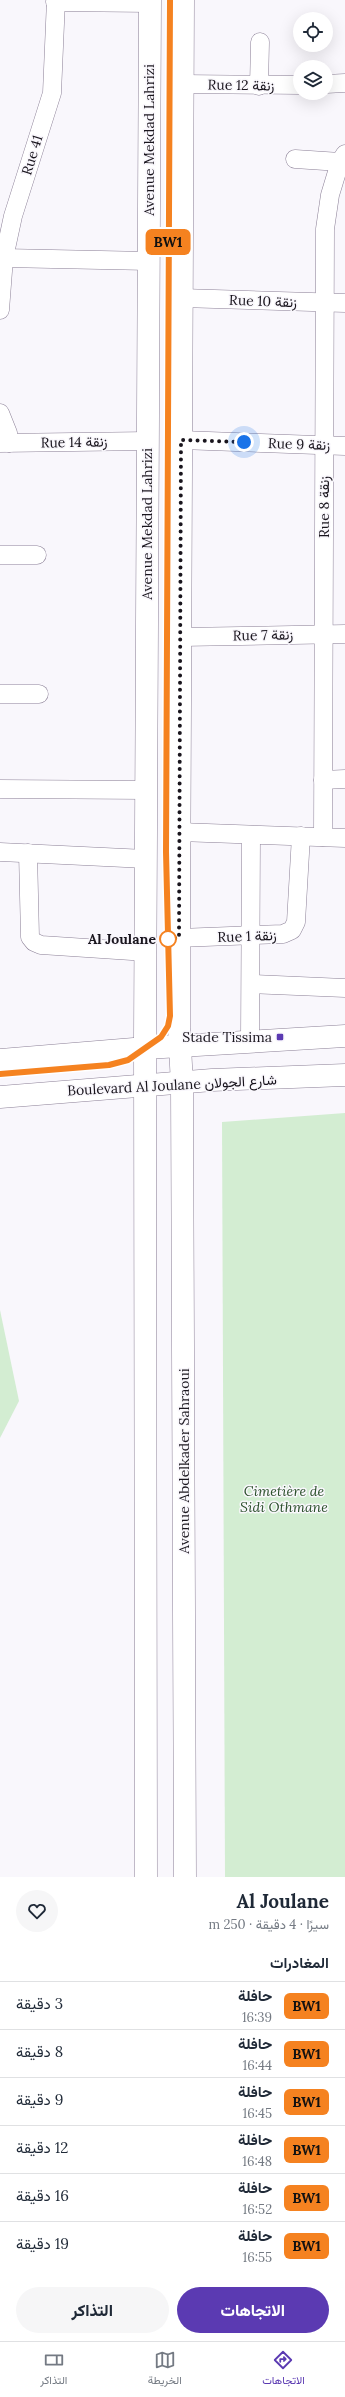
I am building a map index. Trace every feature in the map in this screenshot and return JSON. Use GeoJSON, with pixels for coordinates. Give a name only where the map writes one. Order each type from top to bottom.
{"type":"FeatureCollection","features":[{"type":"Feature","properties":{"kind":"main road"},"geometry":{"type":"LineString","coordinates":[[180,1045],[179,832],[183,0]]}},
{"type":"Feature","properties":{"kind":"main road","name":"Avenue Mekdad Lahrizi"},"geometry":{"type":"LineString","coordinates":[[146,1048],[150,2]]}},
{"type":"Feature","properties":{"kind":"main road"},"geometry":{"type":"LineString","coordinates":[[0,1060],[180,1045],[345,1036]]}},
{"type":"Feature","properties":{"kind":"main road","name":"Avenue Abdelkader Sahraoui"},"geometry":{"type":"LineString","coordinates":[[180,1045],[182,1084],[185,1877]]}},
{"type":"Feature","properties":{"kind":"main road"},"geometry":{"type":"LineString","coordinates":[[146,1048],[146,1877]]}},
{"type":"Feature","properties":{"kind":"main road","name":"Boulevard Al Joulane شارع الجولان"},"geometry":{"type":"LineString","coordinates":[[0,1097],[147,1086],[345,1075]]}},
{"type":"Feature","properties":{"kind":"street"},"geometry":{"type":"LineString","coordinates":[[55,1],[150,2]]}},
{"type":"Feature","properties":{"kind":"street","name":"Rue 41"},"geometry":{"type":"LineString","coordinates":[[0,310],[4,258],[13,216],[52,93],[55,1]]}},
{"type":"Feature","properties":{"kind":"street"},"geometry":{"type":"LineString","coordinates":[[259,86],[260,42]]}},
{"type":"Feature","properties":{"kind":"street"},"geometry":{"type":"LineString","coordinates":[[333,84],[345,83]]}},
{"type":"Feature","properties":{"kind":"street","name":"Rue 12 زنقة"},"geometry":{"type":"LineString","coordinates":[[182,84],[293,85]]}},
{"type":"Feature","properties":{"kind":"street"},"geometry":{"type":"LineString","coordinates":[[295,158],[342,167]]}},
{"type":"Feature","properties":{"kind":"street","name":"Rue 8 زنقة"},"geometry":{"type":"LineString","coordinates":[[323,837],[324,303],[326,213],[342,167]]}},
{"type":"Feature","properties":{"kind":"street"},"geometry":{"type":"LineString","coordinates":[[4,258],[149,261]]}},
{"type":"Feature","properties":{"kind":"street","name":"Rue 10 زنقة"},"geometry":{"type":"LineString","coordinates":[[182,298],[345,303]]}},
{"type":"Feature","properties":{"kind":"street"},"geometry":{"type":"LineString","coordinates":[[0,413],[8,433],[4,443]]}},
{"type":"Feature","properties":{"kind":"street","name":"Rue 9 زنقة"},"geometry":{"type":"LineString","coordinates":[[181,440],[345,446]]}},
{"type":"Feature","properties":{"kind":"street","name":"Rue 14 زنقة"},"geometry":{"type":"LineString","coordinates":[[4,443],[148,441]]}},
{"type":"Feature","properties":{"kind":"street"},"geometry":{"type":"LineString","coordinates":[[0,555],[37,555]]}},
{"type":"Feature","properties":{"kind":"street","name":"Rue 7 زنقة"},"geometry":{"type":"LineString","coordinates":[[181,637],[345,634]]}},
{"type":"Feature","properties":{"kind":"street"},"geometry":{"type":"LineString","coordinates":[[0,694],[39,694]]}},
{"type":"Feature","properties":{"kind":"street"},"geometry":{"type":"LineString","coordinates":[[323,780],[345,779]]}},
{"type":"Feature","properties":{"kind":"street"},"geometry":{"type":"LineString","coordinates":[[0,789],[146,790]]}},
{"type":"Feature","properties":{"kind":"street"},"geometry":{"type":"LineString","coordinates":[[179,832],[345,838]]}},
{"type":"Feature","properties":{"kind":"street"},"geometry":{"type":"LineString","coordinates":[[250,1041],[251,835]]}},
{"type":"Feature","properties":{"kind":"street","name":"Rue 1 زنقة"},"geometry":{"type":"LineString","coordinates":[[179,938],[283,934],[292,930],[296,922],[301,836]]}},
{"type":"Feature","properties":{"kind":"street"},"geometry":{"type":"LineString","coordinates":[[0,852],[146,860]]}},
{"type":"Feature","properties":{"kind":"street"},"geometry":{"type":"LineString","coordinates":[[28,853],[30,937],[34,942],[41,945],[147,952]]}},
{"type":"Feature","properties":{"kind":"street"},"geometry":{"type":"LineString","coordinates":[[251,984],[345,988]]}},
{"type":"Feature","properties":{"kind":"green space","name":"Cimetière de Sidi Othmane"},"geometry":{"type":"Polygon","coordinates":[[[345,1113],[345,1877],[225,1877],[222,1122],[345,1113]]]}},
{"type":"Feature","properties":{"kind":"green space"},"geometry":{"type":"Polygon","coordinates":[[[0,1310],[19,1401],[0,1438],[0,1310]]]}},
{"type":"Feature","properties":{"kind":"bus line","name":"BW1"},"geometry":{"type":"LineString","coordinates":[[0,1074],[109,1065],[128,1060],[161,1037],[168,1026],[170,1016],[166,852],[170,0]]}},
{"type":"Feature","properties":{"kind":"place","name":"Al Joulane"},"geometry":{"type":"Point","coordinates":[168,939]}},
{"type":"Feature","properties":{"kind":"place","name":"Stade Tissima"},"geometry":{"type":"Point","coordinates":[280,1037]}},
{"type":"Feature","properties":{"kind":"route"},"geometry":{"type":"LineString","coordinates":[[168,939],[179,938],[181,440],[244,442]]}}]}
